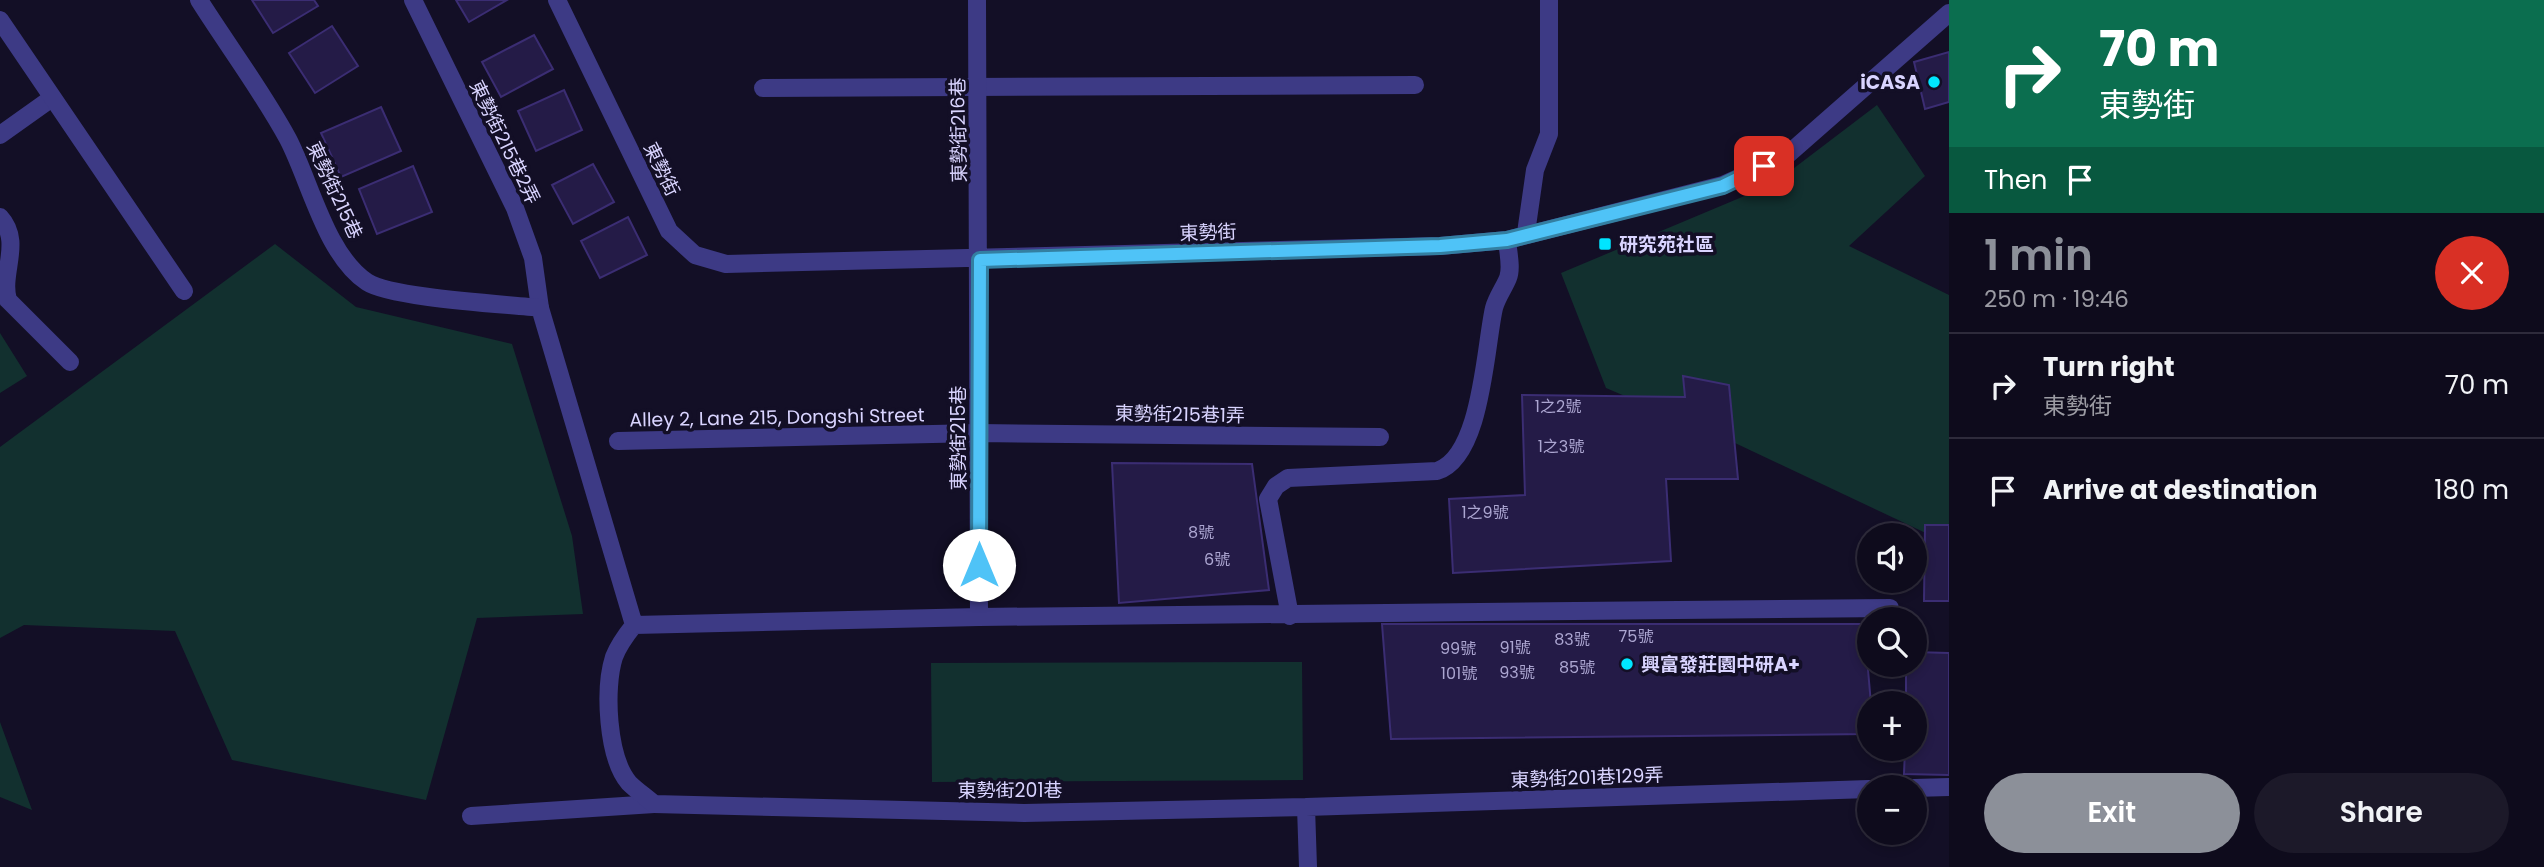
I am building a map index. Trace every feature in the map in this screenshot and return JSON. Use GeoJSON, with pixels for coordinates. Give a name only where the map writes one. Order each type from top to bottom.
{"type":"FeatureCollection","features":[{"type":"Feature","properties":{"kind":"street","name":"東勢街215巷"},"geometry":{"type":"LineString","coordinates":[[199,0],[288,139],[333,240],[349,266],[368,283],[395,291],[540,308]]}},
{"type":"Feature","properties":{"kind":"street","name":"東勢街215巷2弄"},"geometry":{"type":"LineString","coordinates":[[413,0],[515,208],[533,258],[540,308],[634,625]]}},
{"type":"Feature","properties":{"kind":"street","name":"東勢街"},"geometry":{"type":"LineString","coordinates":[[556,0],[669,231],[695,255],[726,264],[980,260],[1440,246],[1507,240],[1526,233],[1723,186],[1784,157],[1949,13]]}},
{"type":"Feature","properties":{"kind":"street","name":"東勢街216巷"},"geometry":{"type":"LineString","coordinates":[[977,0],[980,260]]}},
{"type":"Feature","properties":{"kind":"street"},"geometry":{"type":"LineString","coordinates":[[1526,233],[1535,170],[1549,134],[1549,0]]}},
{"type":"Feature","properties":{"kind":"street"},"geometry":{"type":"LineString","coordinates":[[0,19],[184,291]]}},
{"type":"Feature","properties":{"kind":"street"},"geometry":{"type":"LineString","coordinates":[[763,88],[1415,85]]}},
{"type":"Feature","properties":{"kind":"street"},"geometry":{"type":"LineString","coordinates":[[0,135],[52,98]]}},
{"type":"Feature","properties":{"kind":"street"},"geometry":{"type":"LineString","coordinates":[[0,216],[6,223],[10,242],[5,293],[8,300],[70,362]]}},
{"type":"Feature","properties":{"kind":"street"},"geometry":{"type":"LineString","coordinates":[[1290,616],[1268,499],[1276,486],[1288,478],[1437,471],[1447,468],[1462,447],[1482,387],[1494,305],[1510,275],[1507,240]]}},
{"type":"Feature","properties":{"kind":"street","name":"東勢街215巷"},"geometry":{"type":"LineString","coordinates":[[979,617],[980,260]]}},
{"type":"Feature","properties":{"kind":"street","name":"東勢街215巷1弄"},"geometry":{"type":"LineString","coordinates":[[978,433],[1380,437]]}},
{"type":"Feature","properties":{"kind":"street","name":"Alley 2, Lane 215, Dongshi Street"},"geometry":{"type":"LineString","coordinates":[[618,441],[978,433]]}},
{"type":"Feature","properties":{"kind":"street"},"geometry":{"type":"LineString","coordinates":[[654,804],[629,783],[617,761],[609,730],[613,660],[620,642],[634,625],[979,617],[1857,608]]}},
{"type":"Feature","properties":{"kind":"street"},"geometry":{"type":"LineString","coordinates":[[1927,788],[1949,787]]}},
{"type":"Feature","properties":{"kind":"street","name":"東勢街201巷129弄"},"geometry":{"type":"LineString","coordinates":[[1306,807],[1857,789]]}},
{"type":"Feature","properties":{"kind":"street","name":"東勢街201巷"},"geometry":{"type":"LineString","coordinates":[[471,816],[654,804],[1024,813],[1306,807]]}},
{"type":"Feature","properties":{"kind":"street"},"geometry":{"type":"LineString","coordinates":[[1306,807],[1308,867]]}},
{"type":"Feature","properties":{"kind":"green space"},"geometry":{"type":"Polygon","coordinates":[[[1877,105],[1925,176],[1849,246],[1949,295],[1949,544],[1927,534],[1927,523],[1905,523],[1735,443],[1606,388],[1561,273],[1773,184],[1877,105]]]}},
{"type":"Feature","properties":{"kind":"green space"},"geometry":{"type":"Polygon","coordinates":[[[275,244],[356,307],[512,344],[572,536],[583,614],[477,618],[426,800],[232,760],[175,631],[24,625],[0,638],[0,447],[275,244]]]}},
{"type":"Feature","properties":{"kind":"green space"},"geometry":{"type":"Polygon","coordinates":[[[0,333],[27,376],[0,393],[0,333]]]}},
{"type":"Feature","properties":{"kind":"green space"},"geometry":{"type":"Polygon","coordinates":[[[1302,662],[1303,780],[932,782],[931,663],[1302,662]]]}},
{"type":"Feature","properties":{"kind":"green space"},"geometry":{"type":"Polygon","coordinates":[[[0,722],[32,810],[0,797],[0,722]]]}},
{"type":"Feature","properties":{"kind":"building"},"geometry":{"type":"Polygon","coordinates":[[[252,0],[314,0],[318,6],[273,33],[252,0]]]}},
{"type":"Feature","properties":{"kind":"building"},"geometry":{"type":"Polygon","coordinates":[[[456,0],[507,0],[469,22],[456,0]]]}},
{"type":"Feature","properties":{"kind":"building"},"geometry":{"type":"Polygon","coordinates":[[[332,26],[358,66],[315,93],[289,53],[332,26]]]}},
{"type":"Feature","properties":{"kind":"building"},"geometry":{"type":"Polygon","coordinates":[[[534,35],[553,69],[501,97],[482,62],[534,35]]]}},
{"type":"Feature","properties":{"kind":"building","name":"iCASA"},"geometry":{"type":"Polygon","coordinates":[[[1949,52],[1949,102],[1925,109],[1914,62],[1949,52]]]}},
{"type":"Feature","properties":{"kind":"building"},"geometry":{"type":"Polygon","coordinates":[[[564,90],[582,130],[536,151],[518,111],[564,90]]]}},
{"type":"Feature","properties":{"kind":"building"},"geometry":{"type":"Polygon","coordinates":[[[381,107],[401,151],[341,177],[321,133],[381,107]]]}},
{"type":"Feature","properties":{"kind":"building"},"geometry":{"type":"Polygon","coordinates":[[[593,164],[614,202],[573,224],[552,185],[593,164]]]}},
{"type":"Feature","properties":{"kind":"building"},"geometry":{"type":"Polygon","coordinates":[[[413,166],[432,212],[377,234],[359,189],[413,166]]]}},
{"type":"Feature","properties":{"kind":"building"},"geometry":{"type":"Polygon","coordinates":[[[628,217],[647,255],[600,278],[581,241],[628,217]]]}},
{"type":"Feature","properties":{"kind":"building"},"geometry":{"type":"Polygon","coordinates":[[[1683,376],[1729,385],[1738,479],[1666,479],[1671,561],[1453,573],[1449,499],[1525,495],[1522,395],[1685,397],[1683,376]]]}},
{"type":"Feature","properties":{"kind":"building"},"geometry":{"type":"Polygon","coordinates":[[[1112,463],[1252,464],[1269,590],[1119,603],[1112,463]]]}},
{"type":"Feature","properties":{"kind":"building"},"geometry":{"type":"Polygon","coordinates":[[[1927,525],[1949,525],[1949,601],[1924,601],[1924,593],[1927,593],[1927,525]]]}},
{"type":"Feature","properties":{"kind":"building","name":"興富發莊園中研A+"},"geometry":{"type":"Polygon","coordinates":[[[1382,624],[1857,624],[1857,677],[1869,677],[1870,691],[1857,691],[1857,734],[1391,739],[1382,624]]]}},
{"type":"Feature","properties":{"kind":"building"},"geometry":{"type":"Polygon","coordinates":[[[1927,652],[1949,653],[1949,775],[1904,774],[1905,761],[1927,761],[1927,691],[1906,691],[1906,677],[1927,677],[1927,652]]]}},
{"type":"Feature","properties":{"kind":"place","name":"iCASA"},"geometry":{"type":"Point","coordinates":[1934,82]}},
{"type":"Feature","properties":{"kind":"place","name":"研究苑社區"},"geometry":{"type":"Point","coordinates":[1605,244]}},
{"type":"Feature","properties":{"kind":"place","name":"興富發莊園中研A+"},"geometry":{"type":"Point","coordinates":[1627,664]}},
{"type":"Feature","properties":{"kind":"route"},"geometry":{"type":"LineString","coordinates":[[979,565],[980,260],[1440,246],[1507,240],[1526,233],[1723,186],[1764,166]]}}]}
